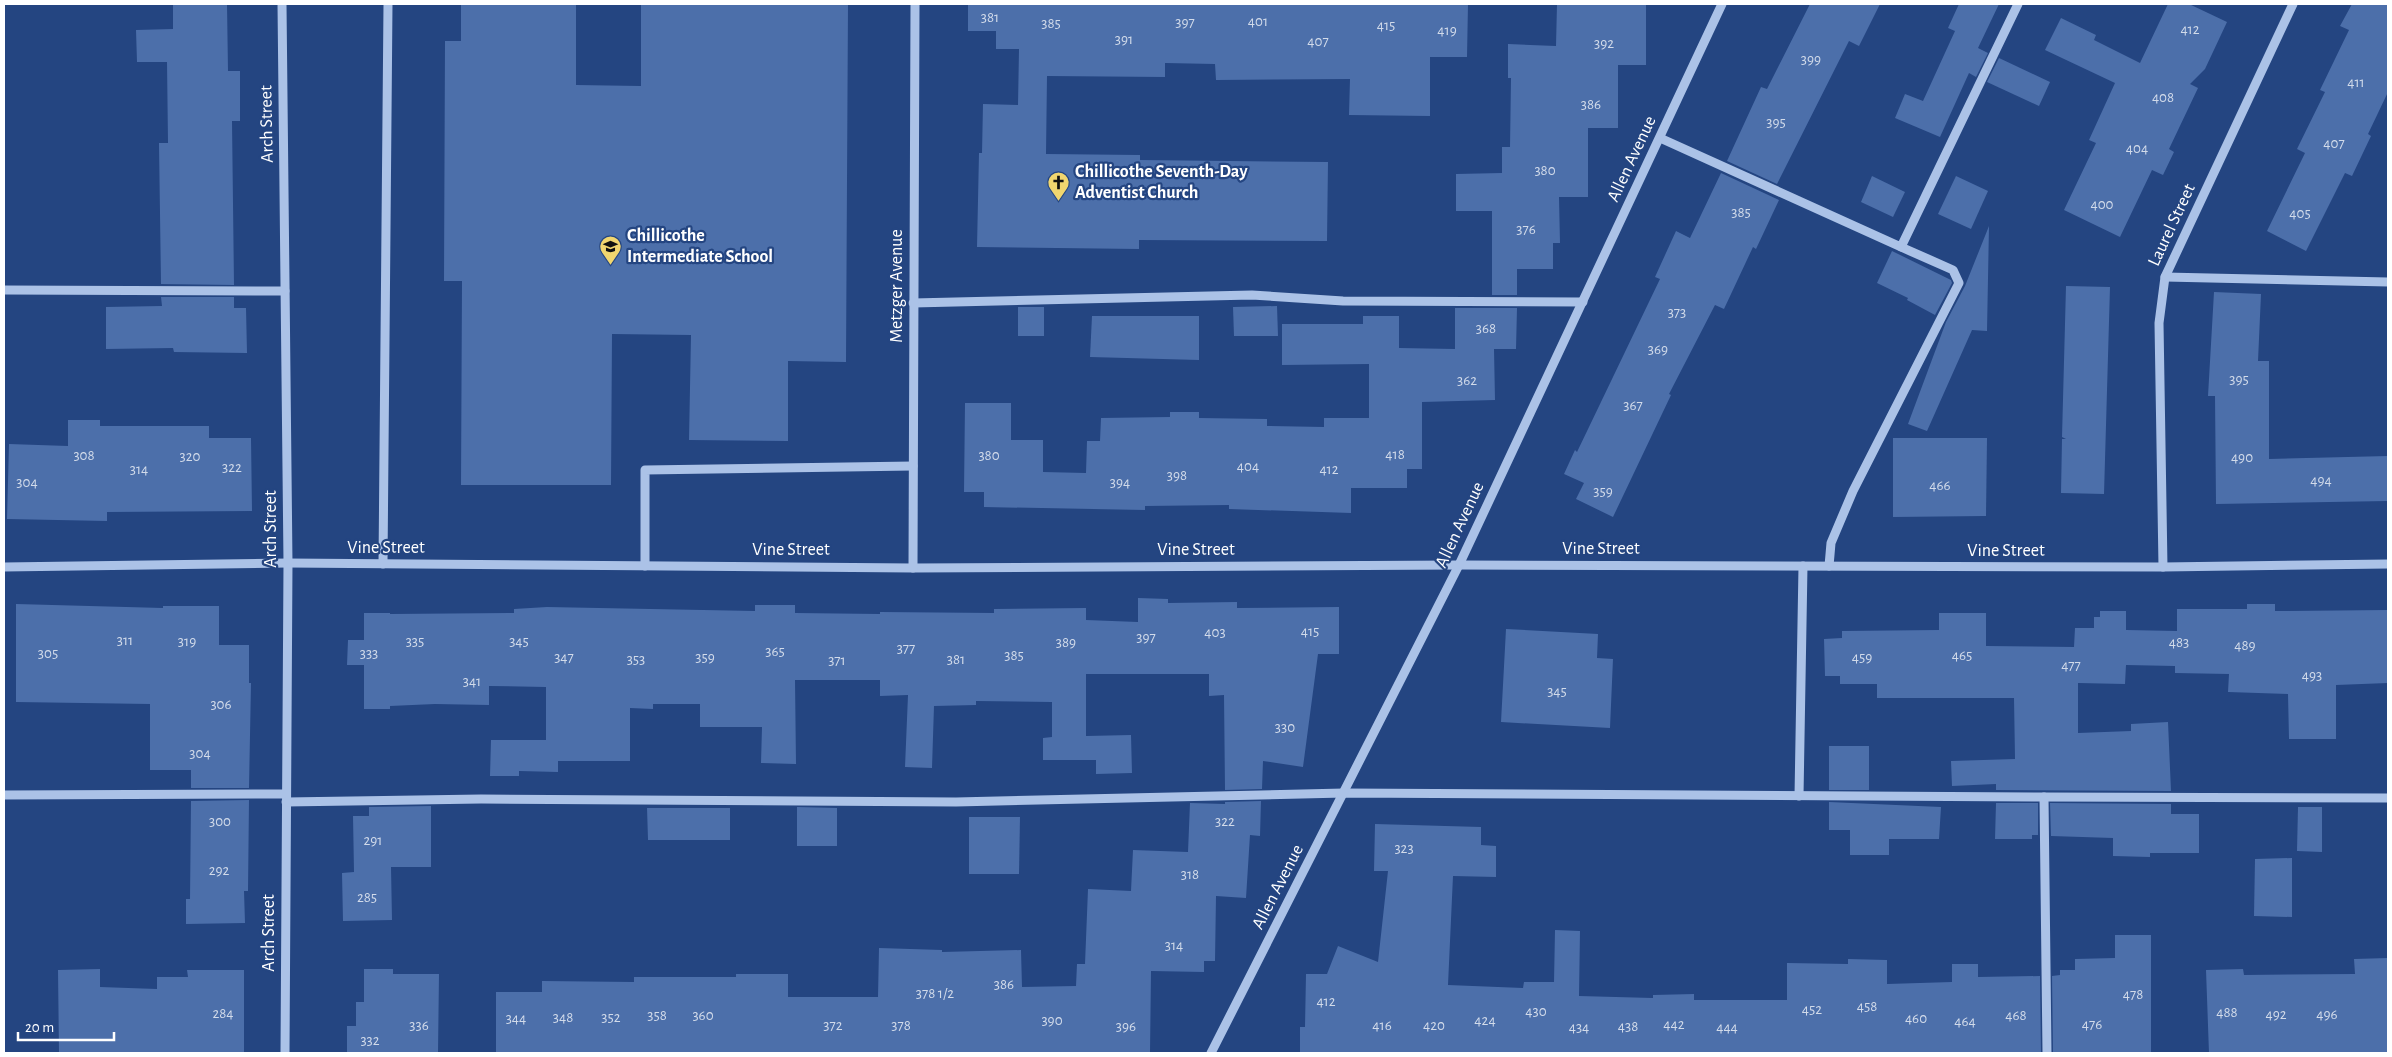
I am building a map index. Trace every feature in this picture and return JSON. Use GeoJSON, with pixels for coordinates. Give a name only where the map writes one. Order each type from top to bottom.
{"type":"FeatureCollection","features":[{"type":"Feature","properties":{"kind":"street","name":"Arch Street"},"geometry":{"type":"LineString","coordinates":[[282,4],[288,563],[285,1053]]}},
{"type":"Feature","properties":{"kind":"street"},"geometry":{"type":"LineString","coordinates":[[383,564],[388,4]]}},
{"type":"Feature","properties":{"kind":"street","name":"Metzger Avenue"},"geometry":{"type":"LineString","coordinates":[[913,568],[915,4]]}},
{"type":"Feature","properties":{"kind":"street","name":"Allen Avenue"},"geometry":{"type":"LineString","coordinates":[[1212,1053],[1459,565],[1722,4]]}},
{"type":"Feature","properties":{"kind":"street"},"geometry":{"type":"LineString","coordinates":[[1901,247],[2018,4]]}},
{"type":"Feature","properties":{"kind":"street","name":"Laurel Street"},"geometry":{"type":"LineString","coordinates":[[2163,567],[2159,323],[2165,278],[2293,4]]}},
{"type":"Feature","properties":{"kind":"street"},"geometry":{"type":"LineString","coordinates":[[1660,138],[1953,270],[1959,283],[1853,491],[1831,543],[1829,566]]}},
{"type":"Feature","properties":{"kind":"street"},"geometry":{"type":"LineString","coordinates":[[2165,278],[2388,282]]}},
{"type":"Feature","properties":{"kind":"street"},"geometry":{"type":"LineString","coordinates":[[4,290],[285,291]]}},
{"type":"Feature","properties":{"kind":"street"},"geometry":{"type":"LineString","coordinates":[[914,303],[1252,295],[1343,301],[1583,302]]}},
{"type":"Feature","properties":{"kind":"street"},"geometry":{"type":"LineString","coordinates":[[645,566],[645,470],[913,466]]}},
{"type":"Feature","properties":{"kind":"street","name":"Vine Street"},"geometry":{"type":"LineString","coordinates":[[4,567],[288,563],[913,568],[1459,565],[2163,567],[2388,564]]}},
{"type":"Feature","properties":{"kind":"street"},"geometry":{"type":"LineString","coordinates":[[1799,796],[1803,566]]}},
{"type":"Feature","properties":{"kind":"street"},"geometry":{"type":"LineString","coordinates":[[4,795],[956,802],[1344,793],[2388,798]]}},
{"type":"Feature","properties":{"kind":"street"},"geometry":{"type":"LineString","coordinates":[[2044,797],[2046,1053]]}},
{"type":"Feature","properties":{"kind":"building"},"geometry":{"type":"Polygon","coordinates":[[[173,4],[227,4],[228,71],[240,71],[240,121],[232,121],[234,285],[161,284],[159,143],[168,143],[167,62],[137,62],[136,30],[173,29],[173,4]]]}},
{"type":"Feature","properties":{"kind":"building"},"geometry":{"type":"Polygon","coordinates":[[[461,4],[576,4],[576,85],[641,86],[641,4],[848,4],[846,362],[788,361],[788,441],[689,440],[691,335],[612,334],[611,485],[461,485],[462,281],[444,281],[445,41],[461,41],[461,4]]]}},
{"type":"Feature","properties":{"kind":"building"},"geometry":{"type":"Polygon","coordinates":[[[968,4],[1468,4],[1467,57],[1430,57],[1430,116],[1349,115],[1350,79],[1216,80],[1215,64],[1165,63],[1165,77],[1047,76],[1046,154],[1140,155],[1140,160],[1328,162],[1327,241],[1139,240],[1139,249],[977,247],[979,153],[982,153],[983,104],[1018,105],[1019,49],[996,49],[996,31],[968,31],[968,4]]]}},
{"type":"Feature","properties":{"kind":"building"},"geometry":{"type":"Polygon","coordinates":[[[1557,4],[1646,4],[1646,65],[1618,65],[1618,128],[1588,128],[1588,197],[1559,197],[1560,243],[1553,243],[1553,269],[1517,269],[1517,295],[1492,295],[1492,211],[1456,211],[1456,174],[1502,173],[1502,147],[1510,147],[1511,78],[1508,78],[1508,44],[1556,46],[1557,4]]]}},
{"type":"Feature","properties":{"kind":"building"},"geometry":{"type":"Polygon","coordinates":[[[1810,4],[1880,4],[1859,46],[1849,41],[1777,184],[1727,161],[1761,87],[1767,89],[1810,4]]]}},
{"type":"Feature","properties":{"kind":"building"},"geometry":{"type":"Polygon","coordinates":[[[1959,4],[1999,4],[1978,48],[1988,53],[1976,77],[1969,73],[1940,137],[1895,118],[1905,94],[1923,101],[1955,31],[1948,28],[1959,4]]]}},
{"type":"Feature","properties":{"kind":"building"},"geometry":{"type":"Polygon","coordinates":[[[2168,4],[2189,4],[2227,22],[2205,69],[2190,84],[2198,88],[2169,149],[2174,152],[2163,175],[2152,170],[2120,237],[2064,210],[2096,143],[2089,140],[2115,83],[2045,50],[2061,18],[2096,35],[2094,40],[2140,63],[2168,4]]]}},
{"type":"Feature","properties":{"kind":"building"},"geometry":{"type":"Polygon","coordinates":[[[2352,4],[2388,4],[2388,92],[2368,134],[2371,136],[2352,176],[2345,173],[2306,251],[2267,231],[2305,153],[2297,149],[2325,92],[2320,90],[2349,30],[2340,26],[2352,4]]]}},
{"type":"Feature","properties":{"kind":"building"},"geometry":{"type":"Polygon","coordinates":[[[1999,58],[2050,82],[2039,106],[1987,82],[1999,58]]]}},
{"type":"Feature","properties":{"kind":"building"},"geometry":{"type":"Polygon","coordinates":[[[1721,173],[1779,200],[1756,249],[1753,247],[1724,309],[1715,305],[1669,394],[1671,395],[1613,517],[1576,499],[1584,483],[1564,474],[1575,450],[1577,452],[1660,279],[1655,277],[1676,231],[1690,238],[1721,173]]]}},
{"type":"Feature","properties":{"kind":"building"},"geometry":{"type":"Polygon","coordinates":[[[1872,176],[1905,192],[1893,217],[1861,202],[1872,176]]]}},
{"type":"Feature","properties":{"kind":"building"},"geometry":{"type":"Polygon","coordinates":[[[1956,176],[1988,191],[1971,229],[1938,214],[1956,176]]]}},
{"type":"Feature","properties":{"kind":"building"},"geometry":{"type":"Polygon","coordinates":[[[1989,226],[1987,331],[1972,330],[1927,431],[1908,424],[1946,322],[1965,286],[1989,226]]]}},
{"type":"Feature","properties":{"kind":"building"},"geometry":{"type":"Polygon","coordinates":[[[1892,251],[1951,280],[1952,283],[1935,315],[1907,300],[1908,298],[1877,283],[1892,251]]]}},
{"type":"Feature","properties":{"kind":"building"},"geometry":{"type":"Polygon","coordinates":[[[2066,286],[2110,287],[2104,494],[2061,493],[2062,439],[2066,439],[2062,437],[2066,286]]]}},
{"type":"Feature","properties":{"kind":"building"},"geometry":{"type":"Polygon","coordinates":[[[2214,292],[2261,294],[2258,361],[2269,361],[2269,459],[2388,456],[2388,501],[2216,504],[2215,396],[2208,396],[2214,292]]]}},
{"type":"Feature","properties":{"kind":"building"},"geometry":{"type":"Polygon","coordinates":[[[161,297],[234,297],[234,308],[246,308],[247,353],[174,352],[173,348],[106,349],[106,307],[162,306],[161,297]]]}},
{"type":"Feature","properties":{"kind":"building"},"geometry":{"type":"Polygon","coordinates":[[[1277,306],[1278,336],[1234,336],[1233,307],[1277,306]]]}},
{"type":"Feature","properties":{"kind":"building"},"geometry":{"type":"Polygon","coordinates":[[[1018,307],[1044,307],[1044,336],[1018,336],[1018,307]]]}},
{"type":"Feature","properties":{"kind":"building"},"geometry":{"type":"Polygon","coordinates":[[[1455,308],[1517,308],[1516,349],[1494,349],[1495,400],[1422,402],[1422,469],[1407,469],[1407,488],[1351,488],[1351,513],[1229,509],[1229,505],[1145,506],[1145,510],[984,507],[984,492],[964,492],[965,403],[1011,403],[1011,440],[1043,440],[1043,472],[1086,473],[1087,441],[1100,441],[1101,418],[1170,417],[1170,412],[1199,412],[1199,418],[1267,419],[1267,426],[1324,427],[1324,418],[1369,418],[1369,364],[1282,365],[1282,324],[1363,324],[1363,316],[1399,316],[1399,348],[1455,349],[1455,308]]]}},
{"type":"Feature","properties":{"kind":"building"},"geometry":{"type":"Polygon","coordinates":[[[1092,316],[1199,316],[1199,360],[1090,357],[1092,316]]]}},
{"type":"Feature","properties":{"kind":"building"},"geometry":{"type":"Polygon","coordinates":[[[68,420],[100,420],[100,426],[209,426],[209,438],[251,438],[252,511],[107,512],[107,521],[7,519],[9,444],[68,446],[68,420]]]}},
{"type":"Feature","properties":{"kind":"building"},"geometry":{"type":"Polygon","coordinates":[[[1893,438],[1987,438],[1986,516],[1893,517],[1893,438]]]}},
{"type":"Feature","properties":{"kind":"building"},"geometry":{"type":"Polygon","coordinates":[[[1138,598],[1168,599],[1168,603],[1237,602],[1237,608],[1339,607],[1339,654],[1318,654],[1303,767],[1263,761],[1262,789],[1225,790],[1224,695],[1209,696],[1209,674],[1086,674],[1086,736],[1131,735],[1132,773],[1096,774],[1096,760],[1043,760],[1043,738],[1052,737],[1052,702],[976,701],[976,705],[934,706],[932,768],[905,767],[908,695],[880,696],[880,680],[795,680],[796,764],[761,763],[762,727],[700,727],[700,704],[653,704],[653,709],[630,708],[630,761],[558,761],[558,772],[519,771],[519,776],[490,776],[491,740],[546,740],[546,687],[489,686],[489,705],[435,704],[390,706],[390,709],[364,709],[364,665],[347,665],[348,640],[364,640],[364,613],[514,613],[514,609],[547,607],[755,611],[755,605],[795,605],[795,613],[880,614],[880,612],[994,613],[994,609],[1086,608],[1086,620],[1138,622],[1138,598]]]}},
{"type":"Feature","properties":{"kind":"building"},"geometry":{"type":"Polygon","coordinates":[[[16,604],[163,608],[163,606],[219,606],[219,645],[249,645],[249,683],[251,683],[249,788],[191,788],[191,770],[150,770],[150,704],[16,702],[16,604]]]}},
{"type":"Feature","properties":{"kind":"building"},"geometry":{"type":"Polygon","coordinates":[[[2247,604],[2275,604],[2275,611],[2388,610],[2388,683],[2336,685],[2336,739],[2289,739],[2288,694],[2228,692],[2229,674],[2175,673],[2175,666],[2126,665],[2125,684],[2078,683],[2078,733],[2131,731],[2131,724],[2168,722],[2171,791],[1996,790],[1996,784],[1952,786],[1951,761],[2015,759],[2014,698],[1877,698],[1877,684],[1840,684],[1840,676],[1825,676],[1824,639],[1842,638],[1842,631],[1939,630],[1939,613],[1986,613],[1986,646],[2074,647],[2075,628],[2094,628],[2094,617],[2100,617],[2100,611],[2126,611],[2126,630],[2177,631],[2177,609],[2247,609],[2247,604]]]}},
{"type":"Feature","properties":{"kind":"building"},"geometry":{"type":"Polygon","coordinates":[[[1506,629],[1598,634],[1597,658],[1613,659],[1610,728],[1501,722],[1506,629]]]}},
{"type":"Feature","properties":{"kind":"building"},"geometry":{"type":"Polygon","coordinates":[[[1829,746],[1869,746],[1869,790],[1829,790],[1829,746]]]}},
{"type":"Feature","properties":{"kind":"building"},"geometry":{"type":"Polygon","coordinates":[[[249,800],[248,891],[244,891],[245,923],[186,924],[186,899],[190,899],[191,801],[249,800]]]}},
{"type":"Feature","properties":{"kind":"building"},"geometry":{"type":"Polygon","coordinates":[[[1261,801],[1260,836],[1250,835],[1246,898],[1216,896],[1215,961],[1204,961],[1204,972],[1151,971],[1150,1053],[496,1053],[496,992],[542,992],[542,981],[634,982],[634,977],[736,977],[736,974],[788,974],[788,997],[878,997],[879,948],[942,950],[942,952],[1021,950],[1022,987],[1076,986],[1077,964],[1085,964],[1088,889],[1131,891],[1133,850],[1188,852],[1190,803],[1225,804],[1225,802],[1261,801]]]}},
{"type":"Feature","properties":{"kind":"building"},"geometry":{"type":"Polygon","coordinates":[[[1829,802],[1941,807],[1939,839],[1889,839],[1889,855],[1850,855],[1850,830],[1829,830],[1829,802]]]}},
{"type":"Feature","properties":{"kind":"building"},"geometry":{"type":"Polygon","coordinates":[[[1996,803],[2038,803],[2038,835],[2032,835],[2032,839],[1995,839],[1996,803]]]}},
{"type":"Feature","properties":{"kind":"building"},"geometry":{"type":"Polygon","coordinates":[[[2050,803],[2171,804],[2171,814],[2199,814],[2199,853],[2150,853],[2150,857],[2113,856],[2113,838],[2051,836],[2050,803]]]}},
{"type":"Feature","properties":{"kind":"building"},"geometry":{"type":"Polygon","coordinates":[[[431,806],[431,867],[391,867],[392,920],[343,921],[342,873],[354,872],[353,816],[369,816],[369,807],[431,806]]]}},
{"type":"Feature","properties":{"kind":"building"},"geometry":{"type":"Polygon","coordinates":[[[797,807],[837,808],[837,846],[797,846],[797,807]]]}},
{"type":"Feature","properties":{"kind":"building"},"geometry":{"type":"Polygon","coordinates":[[[2298,807],[2322,807],[2322,852],[2297,851],[2298,807]]]}},
{"type":"Feature","properties":{"kind":"building"},"geometry":{"type":"Polygon","coordinates":[[[647,808],[730,808],[730,840],[648,840],[647,808]]]}},
{"type":"Feature","properties":{"kind":"building"},"geometry":{"type":"Polygon","coordinates":[[[969,817],[1020,817],[1019,874],[969,874],[969,817]]]}},
{"type":"Feature","properties":{"kind":"building"},"geometry":{"type":"Polygon","coordinates":[[[1375,824],[1481,827],[1481,845],[1496,846],[1496,877],[1453,876],[1448,985],[1523,988],[1524,982],[1554,982],[1555,930],[1580,931],[1579,996],[1653,998],[1653,995],[1694,994],[1694,1000],[1787,1000],[1787,963],[1848,964],[1848,959],[1887,960],[1887,984],[1952,982],[1952,964],[1978,964],[1978,977],[2040,976],[2041,1053],[1300,1053],[1300,1027],[1305,1027],[1306,974],[1327,974],[1338,946],[1378,962],[1388,871],[1374,871],[1375,824]]]}},
{"type":"Feature","properties":{"kind":"building"},"geometry":{"type":"Polygon","coordinates":[[[2292,858],[2292,917],[2254,916],[2255,859],[2292,858]]]}},
{"type":"Feature","properties":{"kind":"building"},"geometry":{"type":"Polygon","coordinates":[[[2115,935],[2151,935],[2151,1053],[2053,1053],[2052,976],[2060,975],[2060,970],[2075,970],[2075,959],[2115,958],[2115,935]]]}},
{"type":"Feature","properties":{"kind":"building"},"geometry":{"type":"Polygon","coordinates":[[[2388,958],[2388,1053],[2209,1053],[2206,970],[2243,969],[2244,975],[2355,974],[2354,959],[2388,958]]]}},
{"type":"Feature","properties":{"kind":"building"},"geometry":{"type":"Polygon","coordinates":[[[100,969],[100,987],[157,989],[157,977],[188,977],[187,970],[244,970],[244,1053],[59,1053],[58,970],[100,969]]]}},
{"type":"Feature","properties":{"kind":"building"},"geometry":{"type":"Polygon","coordinates":[[[364,969],[393,969],[393,974],[439,974],[438,1053],[347,1053],[347,1026],[356,1026],[356,1002],[364,1002],[364,969]]]}},
{"type":"Feature","properties":{"kind":"place","name":"Chillicothe Seventh-Day Adventist Church"},"geometry":{"type":"Point","coordinates":[1059,201]}},
{"type":"Feature","properties":{"kind":"place","name":"Chillicothe Intermediate School"},"geometry":{"type":"Point","coordinates":[611,265]}}]}
